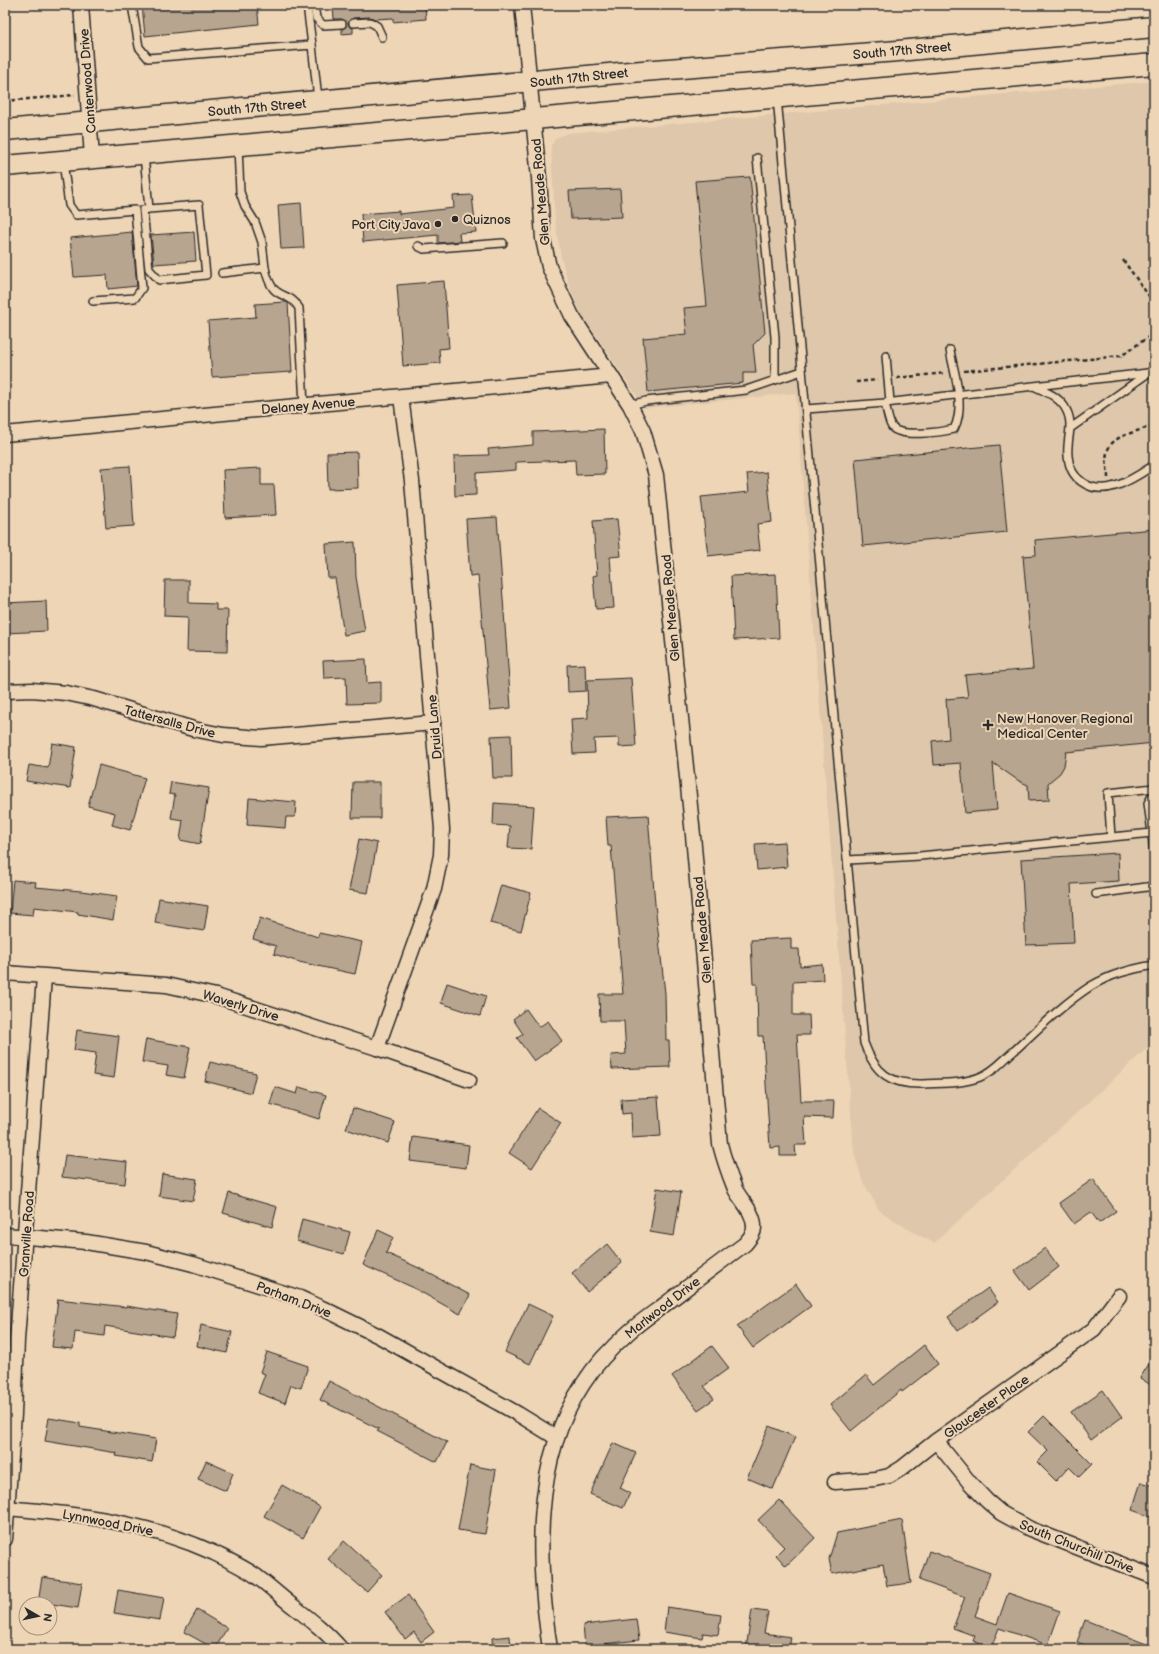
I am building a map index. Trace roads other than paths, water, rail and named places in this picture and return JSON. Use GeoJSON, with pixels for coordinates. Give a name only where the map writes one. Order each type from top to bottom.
{"type":"FeatureCollection","features":[{"type":"Feature","properties":{"kind":"main road","name":"South 17th Street"},"geometry":{"type":"LineString","coordinates":[[5,130],[1154,27]]}},
{"type":"Feature","properties":{"kind":"main road"},"geometry":{"type":"LineString","coordinates":[[5,166],[238,144],[1154,64]]}},
{"type":"Feature","properties":{"kind":"street","name":"Canterwood Drive"},"geometry":{"type":"LineString","coordinates":[[81,5],[92,158]]}},
{"type":"Feature","properties":{"kind":"street","name":"Glen Meade Road"},"geometry":{"type":"LineString","coordinates":[[522,5],[534,119],[543,239],[549,267],[572,316],[630,405],[643,431],[652,457],[660,503],[693,835],[720,1144],[726,1166],[736,1191],[753,1218],[754,1230]]}},
{"type":"Feature","properties":{"kind":"street","name":"Delaney Avenue"},"geometry":{"type":"LineString","coordinates":[[5,434],[611,376]]}},
{"type":"Feature","properties":{"kind":"street","name":"Druid Lane"},"geometry":{"type":"LineString","coordinates":[[377,1048],[434,889],[441,855],[442,829],[412,481],[401,397]]}},
{"type":"Feature","properties":{"kind":"street","name":"Tattersalls Drive"},"geometry":{"type":"LineString","coordinates":[[5,691],[32,690],[66,693],[94,699],[193,729],[230,736],[261,738],[433,723]]}},
{"type":"Feature","properties":{"kind":"street","name":"Waverly Drive"},"geometry":{"type":"LineString","coordinates":[[5,973],[44,977],[112,980],[184,988],[216,996],[377,1048],[469,1080]]}},
{"type":"Feature","properties":{"kind":"street","name":"Granville Road"},"geometry":{"type":"LineString","coordinates":[[5,1539],[6,1508],[14,1414],[17,1340],[26,1236],[44,977]]}},
{"type":"Feature","properties":{"kind":"street","name":"Marlwood Drive"},"geometry":{"type":"LineString","coordinates":[[550,1649],[542,1574],[542,1527],[545,1489],[557,1438],[567,1412],[594,1368],[630,1331],[745,1244],[754,1230]]}},
{"type":"Feature","properties":{"kind":"street","name":"Parham Drive"},"geometry":{"type":"LineString","coordinates":[[5,1235],[86,1242],[146,1252],[193,1264],[300,1298],[324,1308],[379,1336],[518,1414],[557,1438]]}},
{"type":"Feature","properties":{"kind":"street","name":"Gloucester Place"},"geometry":{"type":"LineString","coordinates":[[835,1482],[889,1476],[902,1468],[936,1441],[1094,1329],[1119,1296]]}},
{"type":"Feature","properties":{"kind":"street","name":"South Churchill Drive"},"geometry":{"type":"LineString","coordinates":[[936,1441],[974,1487],[1001,1513],[1030,1529],[1154,1577]]}},
{"type":"Feature","properties":{"kind":"street","name":"Lynnwood Drive"},"geometry":{"type":"LineString","coordinates":[[6,1508],[80,1515],[136,1525],[165,1533],[198,1546],[232,1562],[256,1576],[323,1630],[341,1649]]}},
{"type":"Feature","properties":{"kind":"lane"},"geometry":{"type":"LineString","coordinates":[[132,5],[139,47],[148,58],[312,45]]}},
{"type":"Feature","properties":{"kind":"lane"},"geometry":{"type":"LineString","coordinates":[[307,5],[318,101]]}},
{"type":"Feature","properties":{"kind":"lane"},"geometry":{"type":"LineString","coordinates":[[314,5],[316,18],[323,25],[342,24]]}},
{"type":"Feature","properties":{"kind":"lane"},"geometry":{"type":"LineString","coordinates":[[353,23],[370,22],[378,26],[382,37]]}},
{"type":"Feature","properties":{"kind":"lane"},"geometry":{"type":"LineString","coordinates":[[777,98],[864,1043],[870,1060],[882,1073],[898,1082],[908,1084],[940,1084],[960,1082],[981,1077],[997,1067],[1074,998],[1091,986],[1110,976],[1154,965]]}},
{"type":"Feature","properties":{"kind":"lane"},"geometry":{"type":"LineString","coordinates":[[238,144],[240,192],[245,206],[255,222],[262,242],[264,268],[268,283],[274,291],[281,296],[295,301],[299,308],[304,406]]}},
{"type":"Feature","properties":{"kind":"lane"},"geometry":{"type":"LineString","coordinates":[[144,153],[149,209]]}},
{"type":"Feature","properties":{"kind":"lane"},"geometry":{"type":"LineString","coordinates":[[757,158],[775,337],[775,379]]}},
{"type":"Feature","properties":{"kind":"lane"},"geometry":{"type":"LineString","coordinates":[[63,160],[68,205],[76,215],[135,210],[142,288],[135,298],[93,300]]}},
{"type":"Feature","properties":{"kind":"lane"},"geometry":{"type":"LineString","coordinates":[[199,205],[206,275],[159,280],[149,269],[142,210],[149,209],[199,205]]}},
{"type":"Feature","properties":{"kind":"lane"},"geometry":{"type":"LineString","coordinates":[[418,246],[424,249],[503,243]]}},
{"type":"Feature","properties":{"kind":"lane"},"geometry":{"type":"LineString","coordinates":[[222,273],[264,268]]}},
{"type":"Feature","properties":{"kind":"lane"},"geometry":{"type":"LineString","coordinates":[[886,356],[888,379],[887,403],[892,427],[897,432],[902,433],[947,431],[954,429],[958,413],[958,395],[950,350]]}},
{"type":"Feature","properties":{"kind":"lane"},"geometry":{"type":"LineString","coordinates":[[630,405],[646,400],[746,390],[802,371]]}},
{"type":"Feature","properties":{"kind":"lane"},"geometry":{"type":"LineString","coordinates":[[806,409],[887,403],[1036,387],[1151,371]]}},
{"type":"Feature","properties":{"kind":"lane"},"geometry":{"type":"LineString","coordinates":[[1072,427],[1151,371]]}},
{"type":"Feature","properties":{"kind":"lane"},"geometry":{"type":"LineString","coordinates":[[1036,387],[1056,398],[1064,406],[1072,427],[1068,456],[1073,476],[1088,486],[1109,488],[1130,481],[1154,465]]}},
{"type":"Feature","properties":{"kind":"lane"},"geometry":{"type":"LineString","coordinates":[[1111,837],[1108,793],[1154,788]]}},
{"type":"Feature","properties":{"kind":"lane"},"geometry":{"type":"LineString","coordinates":[[1154,793],[1148,803],[1154,857]]}},
{"type":"Feature","properties":{"kind":"lane"},"geometry":{"type":"LineString","coordinates":[[848,860],[920,856],[1152,833]]}},
{"type":"Feature","properties":{"kind":"lane"},"geometry":{"type":"LineString","coordinates":[[1096,894],[1154,886]]}},
{"type":"Feature","properties":{"kind":"place","name":"Quiznos"},"geometry":{"type":"Point","coordinates":[455,219]}},
{"type":"Feature","properties":{"kind":"place","name":"Port City Java"},"geometry":{"type":"Point","coordinates":[438,224]}},
{"type":"Feature","properties":{"kind":"place","name":"New Hanover Regional Medical Center"},"geometry":{"type":"Point","coordinates":[988,725]}}]}
